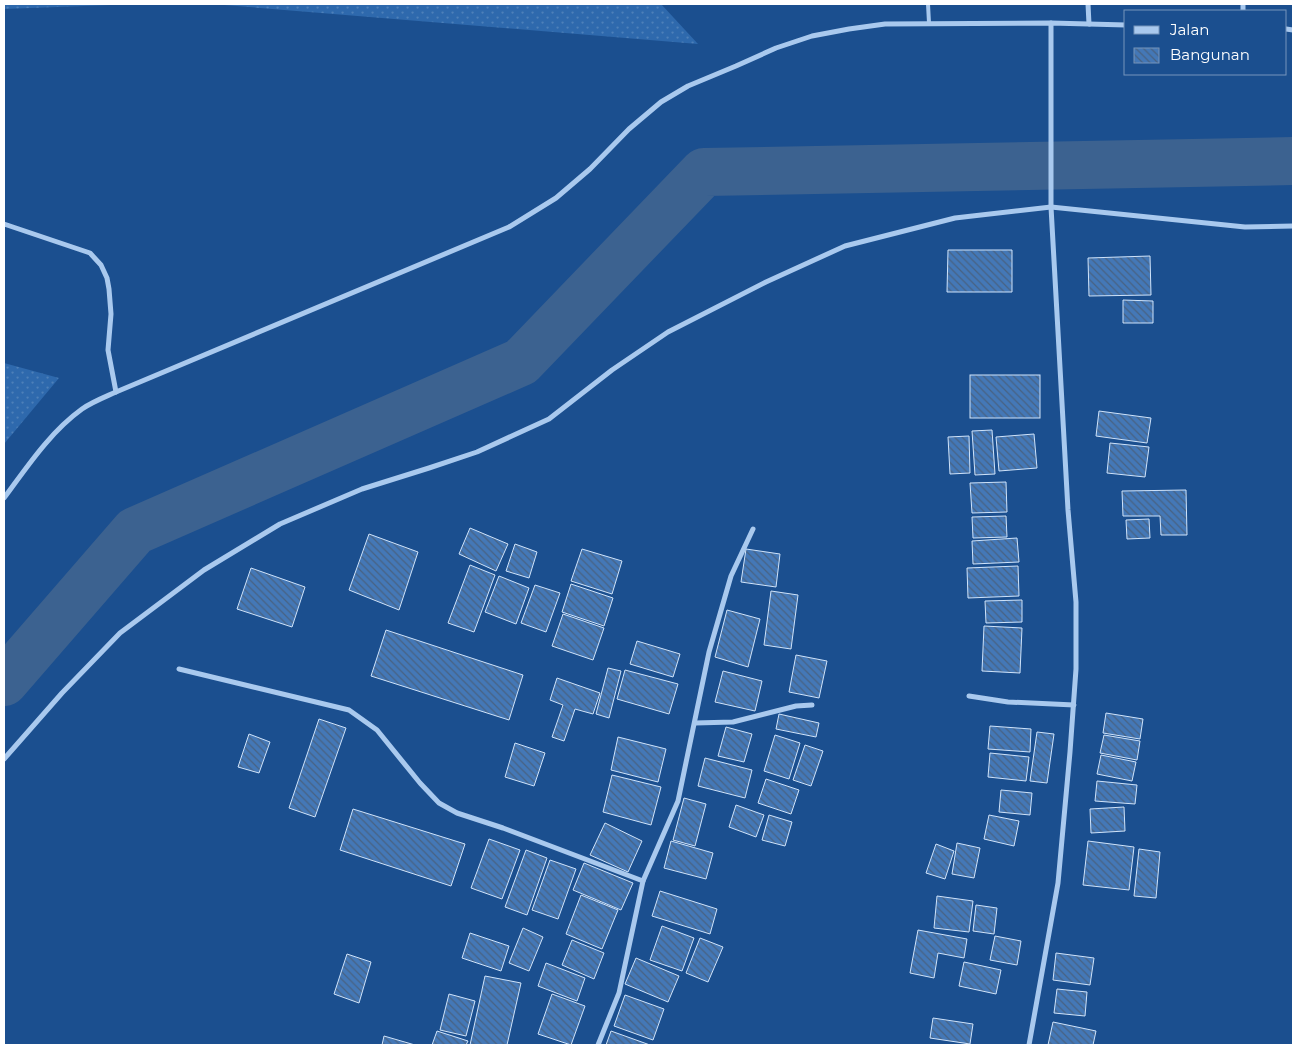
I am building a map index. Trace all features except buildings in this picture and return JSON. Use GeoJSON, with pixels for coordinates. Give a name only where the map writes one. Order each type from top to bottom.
{"type":"FeatureCollection","features":[{"type":"Feature","properties":{"kind":"street"},"geometry":{"type":"LineString","coordinates":[[1088,4],[1089,24]]}},
{"type":"Feature","properties":{"kind":"street"},"geometry":{"type":"LineString","coordinates":[[1029,1045],[1058,883],[1076,670],[1076,602],[1067,500],[1051,207],[1052,23]]}},
{"type":"Feature","properties":{"kind":"street"},"geometry":{"type":"LineString","coordinates":[[4,498],[42,447],[83,408],[116,392],[509,227],[556,198],[662,102],[688,86],[776,48],[812,36],[849,28],[885,24],[1052,23],[1124,25]]}},
{"type":"Feature","properties":{"kind":"street"},"geometry":{"type":"LineString","coordinates":[[4,759],[62,693],[120,633],[204,570],[280,524],[362,489],[477,452],[549,419],[612,370],[668,332],[766,282],[845,246],[955,218],[1051,207],[1245,227],[1293,226]]}},
{"type":"Feature","properties":{"kind":"street"},"geometry":{"type":"LineString","coordinates":[[4,224],[90,253],[101,265],[107,278],[109,289],[111,314],[108,350],[116,392]]}},
{"type":"Feature","properties":{"kind":"street"},"geometry":{"type":"LineString","coordinates":[[598,1045],[619,993],[643,881],[678,801],[709,652],[731,576],[753,529]]}},
{"type":"Feature","properties":{"kind":"street"},"geometry":{"type":"LineString","coordinates":[[179,669],[348,710],[377,730],[438,803],[457,813],[503,828],[643,881]]}},
{"type":"Feature","properties":{"kind":"street"},"geometry":{"type":"LineString","coordinates":[[969,696],[1008,702],[1074,705]]}},
{"type":"Feature","properties":{"kind":"street"},"geometry":{"type":"LineString","coordinates":[[695,722],[733,722],[796,706],[812,705]]}},
{"type":"Feature","properties":{"kind":"lane"},"geometry":{"type":"LineString","coordinates":[[928,4],[928,23]]}},
{"type":"Feature","properties":{"kind":"shaded area"},"geometry":{"type":"Polygon","coordinates":[[[4,4],[137,4],[4,9],[4,4]]]}},
{"type":"Feature","properties":{"kind":"shaded area"},"geometry":{"type":"Polygon","coordinates":[[[212,4],[661,4],[698,44],[212,4]]]}},
{"type":"Feature","properties":{"kind":"shaded area"},"geometry":{"type":"Polygon","coordinates":[[[4,363],[59,378],[4,444],[4,363]]]}},
{"type":"Feature","properties":{"kind":"waterway"},"geometry":{"type":"LineString","coordinates":[[4,682],[135,531],[521,362],[704,172],[1293,161]]}}]}
